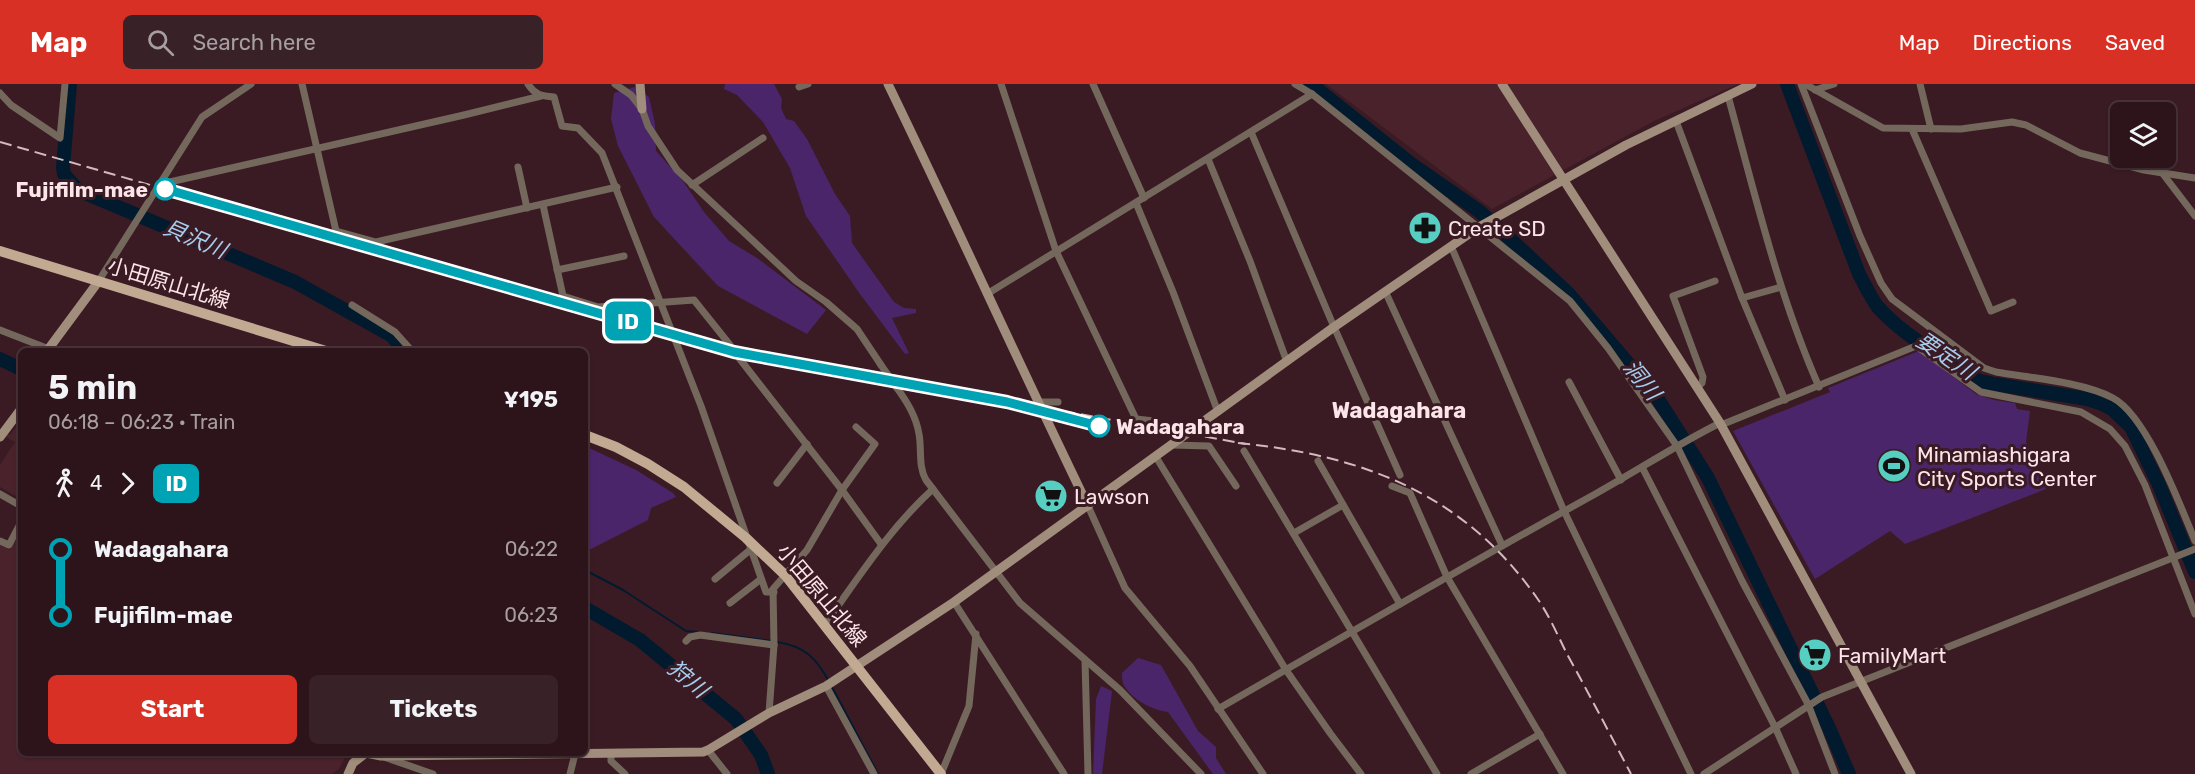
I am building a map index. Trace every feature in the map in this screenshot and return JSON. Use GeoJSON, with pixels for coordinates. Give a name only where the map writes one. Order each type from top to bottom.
{"type":"FeatureCollection","features":[{"type":"Feature","properties":{"kind":"main road","name":"小田原山北線"},"geometry":{"type":"LineString","coordinates":[[2,252],[316,348]]}},
{"type":"Feature","properties":{"kind":"main road","name":"小田原山北線"},"geometry":{"type":"LineString","coordinates":[[588,436],[616,447],[684,487],[746,538],[785,575],[941,774]]}},
{"type":"Feature","properties":{"kind":"street"},"geometry":{"type":"LineString","coordinates":[[0,93],[11,105],[60,138],[65,84]]}},
{"type":"Feature","properties":{"kind":"street"},"geometry":{"type":"LineString","coordinates":[[49,348],[98,282],[202,117],[251,84]]}},
{"type":"Feature","properties":{"kind":"street"},"geometry":{"type":"LineString","coordinates":[[302,84],[336,231],[376,242],[617,187]]}},
{"type":"Feature","properties":{"kind":"street"},"geometry":{"type":"LineString","coordinates":[[528,84],[533,92],[541,96]]}},
{"type":"Feature","properties":{"kind":"street"},"geometry":{"type":"LineString","coordinates":[[615,84],[631,95],[642,109]]}},
{"type":"Feature","properties":{"kind":"street"},"geometry":{"type":"LineString","coordinates":[[640,84],[642,109],[648,126],[677,170],[796,281],[826,302],[857,329],[915,418],[919,435],[922,474],[1020,603],[1064,639],[1142,711],[1201,774]]}},
{"type":"Feature","properties":{"kind":"street"},"geometry":{"type":"LineString","coordinates":[[800,87],[808,84]]}},
{"type":"Feature","properties":{"kind":"street"},"geometry":{"type":"LineString","coordinates":[[888,84],[1125,588],[1190,666],[1263,774]]}},
{"type":"Feature","properties":{"kind":"street"},"geometry":{"type":"LineString","coordinates":[[1001,84],[1056,251],[1136,419],[1154,422]]}},
{"type":"Feature","properties":{"kind":"street"},"geometry":{"type":"LineString","coordinates":[[1093,84],[1144,198]]}},
{"type":"Feature","properties":{"kind":"street"},"geometry":{"type":"LineString","coordinates":[[1295,84],[1312,94],[1569,302],[1608,348],[1678,445],[1742,581],[1809,704],[1835,774]]}},
{"type":"Feature","properties":{"kind":"street"},"geometry":{"type":"LineString","coordinates":[[1502,84],[1720,424],[1862,680],[1911,774]]}},
{"type":"Feature","properties":{"kind":"street"},"geometry":{"type":"LineString","coordinates":[[588,754],[703,752],[769,714],[826,686],[954,602],[1334,327],[1479,227],[1564,178],[1752,84]]}},
{"type":"Feature","properties":{"kind":"street"},"geometry":{"type":"LineString","coordinates":[[1803,84],[1883,128],[1961,129],[2012,122],[2026,125],[2080,153],[2144,170],[2195,178]]}},
{"type":"Feature","properties":{"kind":"street"},"geometry":{"type":"LineString","coordinates":[[1803,84],[1860,236],[1885,291],[1984,368],[2085,388],[2114,399],[2127,408],[2137,419],[2168,479],[2195,541]]}},
{"type":"Feature","properties":{"kind":"street"},"geometry":{"type":"LineString","coordinates":[[1815,90],[1834,84]]}},
{"type":"Feature","properties":{"kind":"street"},"geometry":{"type":"LineString","coordinates":[[1920,84],[1931,129]]}},
{"type":"Feature","properties":{"kind":"street"},"geometry":{"type":"LineString","coordinates":[[987,294],[1312,94]]}},
{"type":"Feature","properties":{"kind":"street"},"geometry":{"type":"LineString","coordinates":[[161,184],[541,96],[554,97],[562,126],[578,128],[602,153],[700,406],[766,592],[774,592]]}},
{"type":"Feature","properties":{"kind":"street"},"geometry":{"type":"LineString","coordinates":[[1728,96],[1781,288],[1819,387]]}},
{"type":"Feature","properties":{"kind":"street"},"geometry":{"type":"LineString","coordinates":[[1676,121],[1742,298],[1785,400]]}},
{"type":"Feature","properties":{"kind":"street"},"geometry":{"type":"LineString","coordinates":[[1912,129],[1991,310],[2013,302]]}},
{"type":"Feature","properties":{"kind":"street"},"geometry":{"type":"LineString","coordinates":[[1251,132],[1400,475]]}},
{"type":"Feature","properties":{"kind":"street"},"geometry":{"type":"LineString","coordinates":[[692,185],[763,138]]}},
{"type":"Feature","properties":{"kind":"street"},"geometry":{"type":"LineString","coordinates":[[1208,159],[1287,362]]}},
{"type":"Feature","properties":{"kind":"street"},"geometry":{"type":"LineString","coordinates":[[518,167],[527,208]]}},
{"type":"Feature","properties":{"kind":"street"},"geometry":{"type":"LineString","coordinates":[[2163,174],[2195,216]]}},
{"type":"Feature","properties":{"kind":"street"},"geometry":{"type":"LineString","coordinates":[[1136,203],[1173,292],[1218,412]]}},
{"type":"Feature","properties":{"kind":"street"},"geometry":{"type":"LineString","coordinates":[[543,205],[563,296],[598,307],[694,300],[730,345]]}},
{"type":"Feature","properties":{"kind":"street"},"geometry":{"type":"LineString","coordinates":[[1451,246],[1563,511],[1691,774]]}},
{"type":"Feature","properties":{"kind":"street"},"geometry":{"type":"LineString","coordinates":[[557,270],[624,256]]}},
{"type":"Feature","properties":{"kind":"street"},"geometry":{"type":"LineString","coordinates":[[1698,387],[1703,377],[1673,296],[1715,281]]}},
{"type":"Feature","properties":{"kind":"street"},"geometry":{"type":"LineString","coordinates":[[1742,298],[1781,288]]}},
{"type":"Feature","properties":{"kind":"street"},"geometry":{"type":"LineString","coordinates":[[1385,291],[1502,545]]}},
{"type":"Feature","properties":{"kind":"street"},"geometry":{"type":"LineString","coordinates":[[352,305],[395,332],[409,348]]}},
{"type":"Feature","properties":{"kind":"street"},"geometry":{"type":"LineString","coordinates":[[0,330],[43,348]]}},
{"type":"Feature","properties":{"kind":"street"},"geometry":{"type":"LineString","coordinates":[[1218,709],[1502,545],[1621,480],[1690,438],[1916,346],[1981,392],[2081,412],[2110,429],[2125,446],[2145,485],[2177,557],[2195,614]]}},
{"type":"Feature","properties":{"kind":"street"},"geometry":{"type":"LineString","coordinates":[[739,358],[807,444],[881,544]]}},
{"type":"Feature","properties":{"kind":"street"},"geometry":{"type":"LineString","coordinates":[[1569,382],[1621,480]]}},
{"type":"Feature","properties":{"kind":"street"},"geometry":{"type":"LineString","coordinates":[[1037,402],[1058,402]]}},
{"type":"Feature","properties":{"kind":"street"},"geometry":{"type":"LineString","coordinates":[[0,436],[18,413]]}},
{"type":"Feature","properties":{"kind":"street"},"geometry":{"type":"LineString","coordinates":[[769,714],[774,645],[773,589],[807,550],[842,490],[875,444],[856,427]]}},
{"type":"Feature","properties":{"kind":"street"},"geometry":{"type":"LineString","coordinates":[[777,483],[807,444]]}},
{"type":"Feature","properties":{"kind":"street"},"geometry":{"type":"LineString","coordinates":[[1173,445],[1209,446],[1236,486]]}},
{"type":"Feature","properties":{"kind":"street"},"geometry":{"type":"LineString","coordinates":[[1244,451],[1437,774]]}},
{"type":"Feature","properties":{"kind":"street"},"geometry":{"type":"LineString","coordinates":[[1156,457],[1286,670],[1361,774]]}},
{"type":"Feature","properties":{"kind":"street"},"geometry":{"type":"LineString","coordinates":[[1318,461],[1400,604]]}},
{"type":"Feature","properties":{"kind":"street"},"geometry":{"type":"LineString","coordinates":[[1642,467],[1775,727],[1796,774]]}},
{"type":"Feature","properties":{"kind":"street"},"geometry":{"type":"LineString","coordinates":[[1392,486],[1410,493],[1447,577],[1563,774]]}},
{"type":"Feature","properties":{"kind":"street"},"geometry":{"type":"LineString","coordinates":[[825,624],[881,544],[912,508],[933,489]]}},
{"type":"Feature","properties":{"kind":"street"},"geometry":{"type":"LineString","coordinates":[[0,494],[18,504]]}},
{"type":"Feature","properties":{"kind":"street"},"geometry":{"type":"LineString","coordinates":[[1294,533],[1343,505]]}},
{"type":"Feature","properties":{"kind":"street"},"geometry":{"type":"LineString","coordinates":[[0,541],[9,545],[18,528]]}},
{"type":"Feature","properties":{"kind":"street"},"geometry":{"type":"LineString","coordinates":[[1704,774],[1822,697],[2195,549]]}},
{"type":"Feature","properties":{"kind":"street"},"geometry":{"type":"LineString","coordinates":[[715,579],[750,550]]}},
{"type":"Feature","properties":{"kind":"street"},"geometry":{"type":"LineString","coordinates":[[730,603],[761,579]]}},
{"type":"Feature","properties":{"kind":"street"},"geometry":{"type":"LineString","coordinates":[[954,602],[1064,774]]}},
{"type":"Feature","properties":{"kind":"street"},"geometry":{"type":"LineString","coordinates":[[941,774],[969,706],[976,634]]}},
{"type":"Feature","properties":{"kind":"street"},"geometry":{"type":"LineString","coordinates":[[686,641],[690,637],[700,635],[774,645]]}},
{"type":"Feature","properties":{"kind":"street"},"geometry":{"type":"LineString","coordinates":[[1085,660],[1088,774]]}},
{"type":"Feature","properties":{"kind":"street"},"geometry":{"type":"LineString","coordinates":[[826,686],[874,774]]}},
{"type":"Feature","properties":{"kind":"street"},"geometry":{"type":"LineString","coordinates":[[1471,774],[1483,771],[1540,734]]}},
{"type":"Feature","properties":{"kind":"street"},"geometry":{"type":"LineString","coordinates":[[708,750],[727,774]]}},
{"type":"Feature","properties":{"kind":"street"},"geometry":{"type":"LineString","coordinates":[[611,753],[612,761],[625,774]]}},
{"type":"Feature","properties":{"kind":"street"},"geometry":{"type":"LineString","coordinates":[[348,774],[353,763],[362,756]]}},
{"type":"Feature","properties":{"kind":"street"},"geometry":{"type":"LineString","coordinates":[[381,756],[433,774]]}},
{"type":"Feature","properties":{"kind":"street"},"geometry":{"type":"LineString","coordinates":[[570,774],[574,756]]}},
{"type":"Feature","properties":{"kind":"shaded area"},"geometry":{"type":"Polygon","coordinates":[[[725,84],[774,84],[782,99],[781,108],[786,119],[794,121],[807,139],[835,194],[850,216],[852,243],[894,302],[904,308],[916,309],[916,313],[892,318],[909,353],[905,354],[806,216],[790,168],[763,122],[737,95],[724,89],[725,84]]]}},
{"type":"Feature","properties":{"kind":"shaded area"},"geometry":{"type":"Polygon","coordinates":[[[1326,84],[1738,84],[1654,121],[1492,209],[1326,84]]]}},
{"type":"Feature","properties":{"kind":"shaded area"},"geometry":{"type":"Polygon","coordinates":[[[635,87],[649,97],[655,124],[656,151],[683,181],[704,212],[729,241],[757,258],[826,310],[807,334],[718,286],[654,217],[618,146],[611,119],[614,93],[635,87]]]}},
{"type":"Feature","properties":{"kind":"shaded area","name":"Minamiashigara City Sports Center"},"geometry":{"type":"Polygon","coordinates":[[[1919,351],[1976,394],[2015,403],[2017,409],[2030,411],[2026,442],[2046,489],[1905,544],[1890,531],[1815,579],[1733,431],[1830,392],[1828,388],[1919,351]]]}},
{"type":"Feature","properties":{"kind":"shaded area"},"geometry":{"type":"Polygon","coordinates":[[[18,424],[18,497],[0,487],[0,465],[15,442],[5,436],[6,433],[10,435],[18,424]]]}},
{"type":"Feature","properties":{"kind":"shaded area"},"geometry":{"type":"Polygon","coordinates":[[[588,447],[636,470],[676,497],[651,508],[648,520],[588,548],[588,447]]]}},
{"type":"Feature","properties":{"kind":"shaded area"},"geometry":{"type":"Polygon","coordinates":[[[18,537],[18,756],[346,756],[339,769],[332,774],[0,774],[0,544],[10,550],[18,537]]]}},
{"type":"Feature","properties":{"kind":"shaded area"},"geometry":{"type":"Polygon","coordinates":[[[1138,658],[1161,665],[1198,731],[1216,747],[1216,758],[1226,774],[1213,774],[1168,712],[1144,704],[1133,697],[1125,687],[1122,673],[1138,658]]]}},
{"type":"Feature","properties":{"kind":"shaded area"},"geometry":{"type":"Polygon","coordinates":[[[1101,686],[1112,691],[1102,774],[1093,774],[1096,699],[1101,686]]]}},
{"type":"Feature","properties":{"kind":"waterway","name":"貝沢川"},"geometry":{"type":"LineString","coordinates":[[70,84],[63,167],[64,174],[78,190],[295,282],[392,336],[402,348]]}},
{"type":"Feature","properties":{"kind":"waterway","name":"洞川"},"geometry":{"type":"LineString","coordinates":[[1311,84],[1410,163],[1479,211],[1506,235],[1569,294],[1656,396],[1708,478],[1849,774]]}},
{"type":"Feature","properties":{"kind":"waterway","name":"要定川"},"geometry":{"type":"LineString","coordinates":[[1787,84],[1859,274],[1877,306],[1907,334],[1966,375],[1995,384],[2087,399],[2112,409],[2131,427],[2159,485],[2195,572]]}},
{"type":"Feature","properties":{"kind":"waterway","name":"狩川"},"geometry":{"type":"LineString","coordinates":[[0,359],[18,368]]}},
{"type":"Feature","properties":{"kind":"waterway"},"geometry":{"type":"LineString","coordinates":[[588,572],[623,590],[686,631],[700,632]]}},
{"type":"Feature","properties":{"kind":"waterway","name":"狩川"},"geometry":{"type":"LineString","coordinates":[[588,610],[640,640],[736,719],[761,755],[768,774]]}},
{"type":"Feature","properties":{"kind":"waterway"},"geometry":{"type":"LineString","coordinates":[[712,633],[772,641]]}},
{"type":"Feature","properties":{"kind":"waterway"},"geometry":{"type":"LineString","coordinates":[[777,642],[809,654],[820,666],[829,682]]}},
{"type":"Feature","properties":{"kind":"waterway"},"geometry":{"type":"LineString","coordinates":[[832,687],[878,774]]}},
{"type":"Feature","properties":{"kind":"railway"},"geometry":{"type":"LineString","coordinates":[[0,142],[734,352],[1246,444]]}},
{"type":"Feature","properties":{"kind":"railway"},"geometry":{"type":"LineString","coordinates":[[1238,443],[1327,458],[1368,470],[1406,486],[1443,506],[1477,531],[1508,562],[1537,598],[1631,774]]}},
{"type":"Feature","properties":{"kind":"train","name":"ID"},"geometry":{"type":"LineString","coordinates":[[165,189],[734,352],[1007,402],[1099,426]]}},
{"type":"Feature","properties":{"kind":"place","name":"Fujifilm-mae"},"geometry":{"type":"Point","coordinates":[165,189]}},
{"type":"Feature","properties":{"kind":"place","name":"Create SD"},"geometry":{"type":"Point","coordinates":[1425,228]}},
{"type":"Feature","properties":{"kind":"place","name":"Wadagahara"},"geometry":{"type":"Point","coordinates":[1099,426]}},
{"type":"Feature","properties":{"kind":"place","name":"Minamiashigara City Sports Center"},"geometry":{"type":"Point","coordinates":[1894,466]}},
{"type":"Feature","properties":{"kind":"place","name":"Lawson"},"geometry":{"type":"Point","coordinates":[1051,496]}},
{"type":"Feature","properties":{"kind":"place","name":"FamilyMart"},"geometry":{"type":"Point","coordinates":[1815,655]}},
{"type":"Feature","properties":{"kind":"district","name":"Wadagahara"},"geometry":{"type":"Point","coordinates":[1399,410]}}]}
